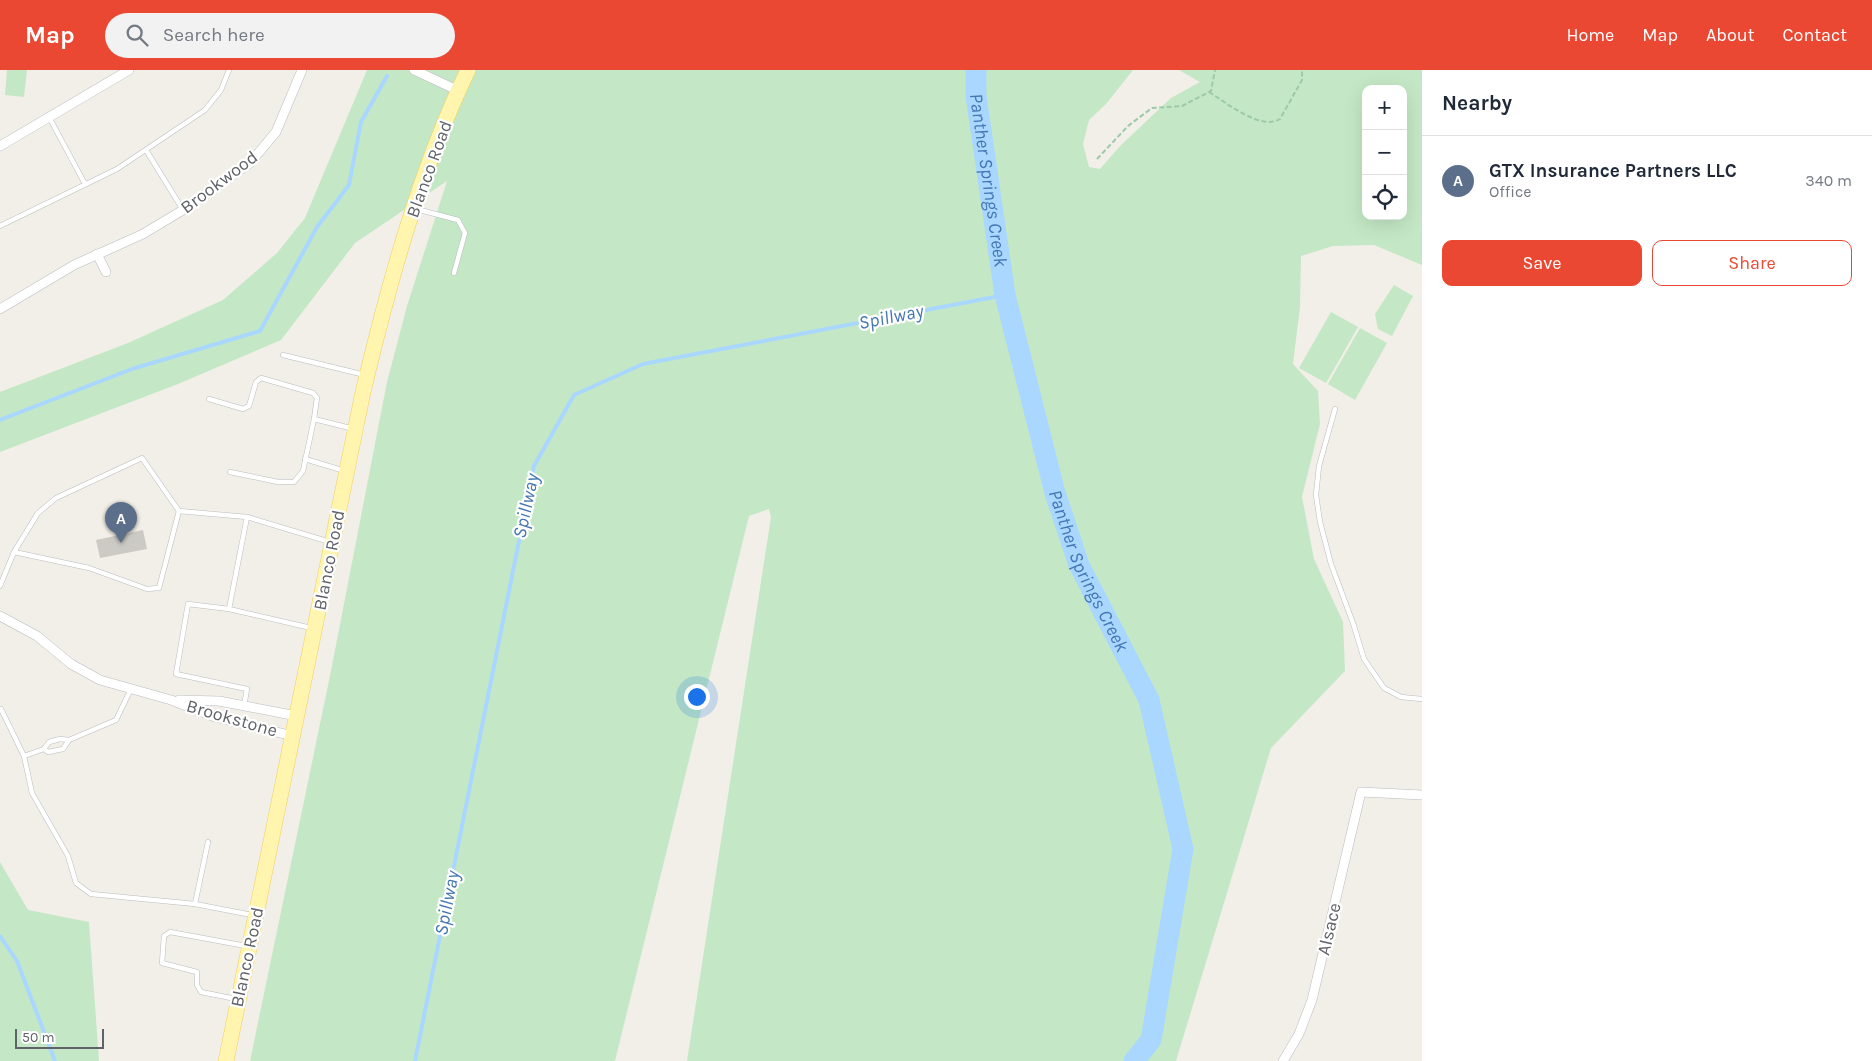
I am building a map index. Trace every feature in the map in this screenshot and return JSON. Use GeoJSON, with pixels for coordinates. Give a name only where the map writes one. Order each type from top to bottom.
{"type":"FeatureCollection","features":[{"type":"Feature","properties":{"kind":"main road","name":"Blanco Road"},"geometry":{"type":"LineString","coordinates":[[226,1061],[378,326],[414,209],[468,70]]}},
{"type":"Feature","properties":{"kind":"street"},"geometry":{"type":"LineString","coordinates":[[0,146],[129,70]]}},
{"type":"Feature","properties":{"kind":"street","name":"Brookwood"},"geometry":{"type":"LineString","coordinates":[[0,309],[97,254],[144,234],[183,210],[250,163],[276,132],[302,70]]}},
{"type":"Feature","properties":{"kind":"street"},"geometry":{"type":"LineString","coordinates":[[414,70],[459,91]]}},
{"type":"Feature","properties":{"kind":"street"},"geometry":{"type":"LineString","coordinates":[[97,254],[106,272]]}},
{"type":"Feature","properties":{"kind":"street","name":"Brookstone"},"geometry":{"type":"LineString","coordinates":[[0,616],[37,636],[84,672],[130,690],[171,700],[215,717],[293,736]]}},
{"type":"Feature","properties":{"kind":"street","name":"Brookstone"},"geometry":{"type":"LineString","coordinates":[[171,700],[219,701],[297,716]]}},
{"type":"Feature","properties":{"kind":"street","name":"Alsace"},"geometry":{"type":"LineString","coordinates":[[1283,1061],[1299,1034],[1312,1000],[1361,792],[1422,795]]}},
{"type":"Feature","properties":{"kind":"lane"},"geometry":{"type":"LineString","coordinates":[[0,226],[117,169],[205,110],[221,90],[229,70]]}},
{"type":"Feature","properties":{"kind":"lane"},"geometry":{"type":"LineString","coordinates":[[48,117],[85,184]]}},
{"type":"Feature","properties":{"kind":"lane"},"geometry":{"type":"LineString","coordinates":[[146,150],[183,210]]}},
{"type":"Feature","properties":{"kind":"lane"},"geometry":{"type":"LineString","coordinates":[[414,209],[458,220],[465,233],[454,273]]}},
{"type":"Feature","properties":{"kind":"lane"},"geometry":{"type":"LineString","coordinates":[[283,355],[367,376]]}},
{"type":"Feature","properties":{"kind":"lane"},"geometry":{"type":"LineString","coordinates":[[209,399],[243,409],[249,406],[256,382],[261,378],[313,392],[317,398],[303,471],[294,482],[278,482],[230,472]]}},
{"type":"Feature","properties":{"kind":"lane"},"geometry":{"type":"LineString","coordinates":[[1335,409],[1319,466],[1316,495],[1320,522],[1331,564],[1364,659],[1384,688],[1401,697],[1422,699]]}},
{"type":"Feature","properties":{"kind":"lane"},"geometry":{"type":"LineString","coordinates":[[314,419],[355,430]]}},
{"type":"Feature","properties":{"kind":"lane"},"geometry":{"type":"LineString","coordinates":[[0,586],[14,552],[38,512],[56,498],[142,458],[179,511],[159,588],[147,589],[89,568],[14,552]]}},
{"type":"Feature","properties":{"kind":"lane"},"geometry":{"type":"LineString","coordinates":[[305,459],[347,472]]}},
{"type":"Feature","properties":{"kind":"lane"},"geometry":{"type":"LineString","coordinates":[[179,511],[247,517],[332,542]]}},
{"type":"Feature","properties":{"kind":"lane"},"geometry":{"type":"LineString","coordinates":[[229,609],[247,517]]}},
{"type":"Feature","properties":{"kind":"lane"},"geometry":{"type":"LineString","coordinates":[[244,706],[247,689],[176,674],[188,604],[229,609],[315,628]]}},
{"type":"Feature","properties":{"kind":"lane"},"geometry":{"type":"LineString","coordinates":[[44,749],[48,752],[63,748],[70,740],[116,720],[130,690]]}},
{"type":"Feature","properties":{"kind":"lane"},"geometry":{"type":"LineString","coordinates":[[1,709],[24,756],[32,793],[68,856],[76,883],[91,894],[195,904],[256,916]]}},
{"type":"Feature","properties":{"kind":"lane"},"geometry":{"type":"LineString","coordinates":[[24,756],[44,749],[49,742],[60,738],[70,740]]}},
{"type":"Feature","properties":{"kind":"lane"},"geometry":{"type":"LineString","coordinates":[[195,904],[208,842]]}},
{"type":"Feature","properties":{"kind":"lane"},"geometry":{"type":"LineString","coordinates":[[239,1000],[200,992],[197,985],[197,972],[162,963],[164,936],[170,932],[250,947]]}},
{"type":"Feature","properties":{"kind":"path"},"geometry":{"type":"LineString","coordinates":[[1097,159],[1128,126],[1152,108],[1182,106],[1209,92],[1214,84],[1216,70]]}},
{"type":"Feature","properties":{"kind":"path"},"geometry":{"type":"LineString","coordinates":[[1209,92],[1258,121],[1276,122],[1280,119],[1294,96],[1302,80],[1302,70]]}},
{"type":"Feature","properties":{"kind":"green space"},"geometry":{"type":"Polygon","coordinates":[[[7,70],[27,70],[24,97],[5,95],[7,70]]]}},
{"type":"Feature","properties":{"kind":"green space"},"geometry":{"type":"Polygon","coordinates":[[[367,70],[1133,70],[1106,104],[1089,120],[1083,144],[1089,167],[1100,169],[1121,145],[1171,98],[1200,82],[1179,70],[1422,70],[1422,265],[1374,245],[1333,246],[1301,256],[1300,307],[1293,364],[1318,391],[1320,424],[1302,497],[1314,559],[1343,622],[1345,671],[1271,748],[1176,1061],[687,1061],[771,517],[769,509],[749,516],[615,1061],[250,1061],[331,671],[387,382],[407,306],[447,181],[355,243],[281,340],[178,384],[0,452],[0,392],[128,343],[223,300],[277,253],[305,218],[367,70]]]}},
{"type":"Feature","properties":{"kind":"green space"},"geometry":{"type":"Polygon","coordinates":[[[1394,285],[1413,296],[1392,336],[1378,329],[1375,314],[1394,285]]]}},
{"type":"Feature","properties":{"kind":"green space"},"geometry":{"type":"Polygon","coordinates":[[[1331,312],[1358,327],[1326,383],[1299,368],[1331,312]]]}},
{"type":"Feature","properties":{"kind":"green space"},"geometry":{"type":"Polygon","coordinates":[[[1360,328],[1387,343],[1355,400],[1328,384],[1360,328]]]}},
{"type":"Feature","properties":{"kind":"green space"},"geometry":{"type":"Polygon","coordinates":[[[0,862],[28,910],[89,922],[99,1061],[0,1061],[0,862]]]}},
{"type":"Feature","properties":{"kind":"building"},"geometry":{"type":"Polygon","coordinates":[[[143,530],[147,549],[100,558],[96,540],[143,530]]]}},
{"type":"Feature","properties":{"kind":"waterway","name":"Panther Springs Creek"},"geometry":{"type":"LineString","coordinates":[[976,70],[976,96],[1005,295],[1055,493],[1079,565],[1149,700],[1183,849],[1151,1040],[1134,1061]]}},
{"type":"Feature","properties":{"kind":"waterway"},"geometry":{"type":"LineString","coordinates":[[0,420],[132,369],[260,331],[317,227],[349,185],[361,122],[387,76]]}},
{"type":"Feature","properties":{"kind":"waterway","name":"Spillway"},"geometry":{"type":"LineString","coordinates":[[415,1061],[534,466],[574,395],[643,364],[1005,295]]}},
{"type":"Feature","properties":{"kind":"waterway"},"geometry":{"type":"LineString","coordinates":[[0,936],[17,961],[55,1061]]}},
{"type":"Feature","properties":{"kind":"place","name":"GTX Insurance Partners LLC"},"geometry":{"type":"Point","coordinates":[121,543]}}]}
